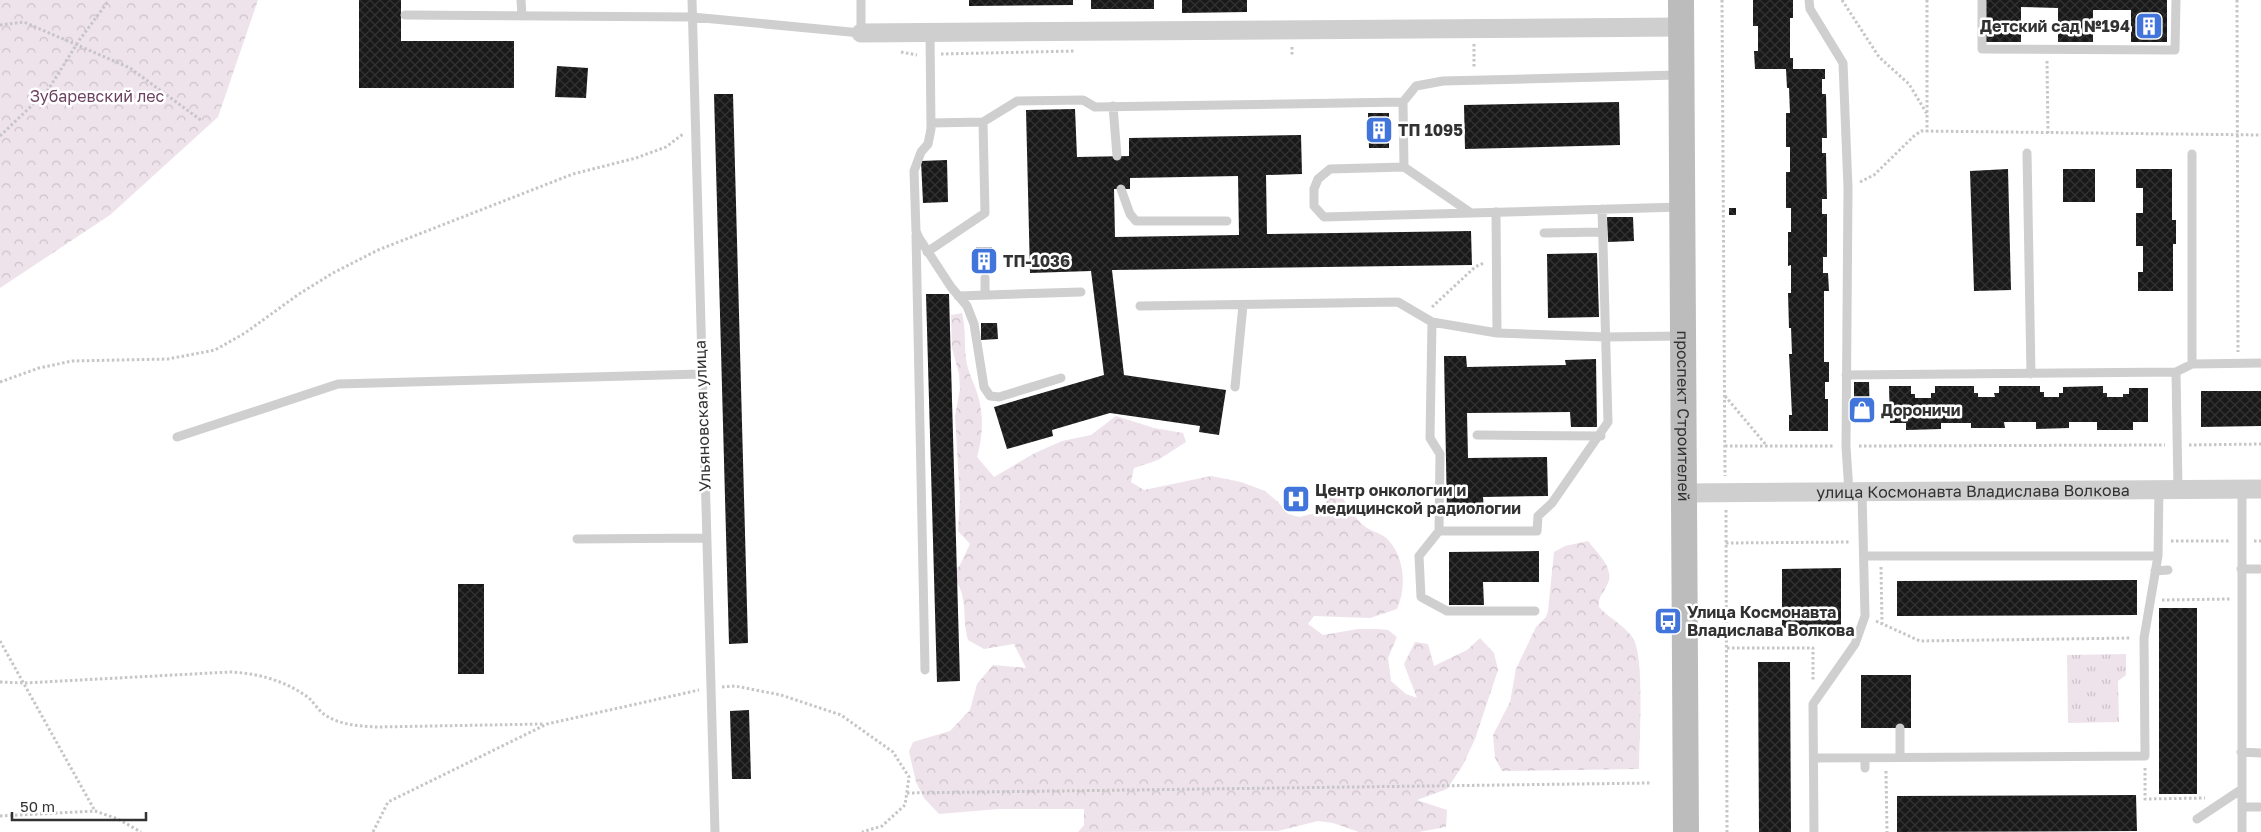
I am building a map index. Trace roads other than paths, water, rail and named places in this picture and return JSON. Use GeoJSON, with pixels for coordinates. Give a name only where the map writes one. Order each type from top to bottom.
{"type":"FeatureCollection","features":[{"type":"Feature","properties":{"kind":"main road","name":"проспект Строителей"},"geometry":{"type":"LineString","coordinates":[[1681,0],[1686,832]]}},
{"type":"Feature","properties":{"kind":"street"},"geometry":{"type":"LineString","coordinates":[[861,33],[1681,27]]}},
{"type":"Feature","properties":{"kind":"street","name":"улица Космонавта Владислава Волкова"},"geometry":{"type":"LineString","coordinates":[[1684,493],[2261,489]]}},
{"type":"Feature","properties":{"kind":"lane"},"geometry":{"type":"LineString","coordinates":[[521,0],[522,16]]}},
{"type":"Feature","properties":{"kind":"lane","name":"Ульяновская улица"},"geometry":{"type":"LineString","coordinates":[[692,0],[715,832]]}},
{"type":"Feature","properties":{"kind":"lane"},"geometry":{"type":"LineString","coordinates":[[405,14],[692,17],[861,33],[861,0]]}},
{"type":"Feature","properties":{"kind":"lane"},"geometry":{"type":"LineString","coordinates":[[1809,0],[1810,9],[1842,63],[1848,188],[1846,446],[1856,493],[1865,556],[1865,616],[1855,644],[1813,704],[1814,832]]}},
{"type":"Feature","properties":{"kind":"lane"},"geometry":{"type":"LineString","coordinates":[[1982,0],[1982,49],[2046,50],[2175,50],[2176,0]]}},
{"type":"Feature","properties":{"kind":"lane"},"geometry":{"type":"LineString","coordinates":[[925,670],[914,171],[918,157],[928,144],[931,123],[930,33]]}},
{"type":"Feature","properties":{"kind":"lane"},"geometry":{"type":"LineString","coordinates":[[1404,167],[1403,102],[1416,86],[1443,80],[1681,75]]}},
{"type":"Feature","properties":{"kind":"lane"},"geometry":{"type":"LineString","coordinates":[[931,123],[983,122],[1017,101],[1083,100],[1095,107],[1403,102]]}},
{"type":"Feature","properties":{"kind":"lane"},"geometry":{"type":"LineString","coordinates":[[1113,106],[1117,156]]}},
{"type":"Feature","properties":{"kind":"lane"},"geometry":{"type":"LineString","coordinates":[[927,252],[985,213],[983,122]]}},
{"type":"Feature","properties":{"kind":"lane"},"geometry":{"type":"LineString","coordinates":[[2027,153],[2031,374]]}},
{"type":"Feature","properties":{"kind":"lane"},"geometry":{"type":"LineString","coordinates":[[2192,154],[2192,364]]}},
{"type":"Feature","properties":{"kind":"lane"},"geometry":{"type":"LineString","coordinates":[[1471,212],[1404,167],[1330,169],[1318,179],[1314,189],[1314,206],[1324,217],[1681,208]]}},
{"type":"Feature","properties":{"kind":"lane"},"geometry":{"type":"LineString","coordinates":[[1121,189],[1130,214],[1136,221],[1227,221]]}},
{"type":"Feature","properties":{"kind":"lane"},"geometry":{"type":"LineString","coordinates":[[1439,531],[1537,531],[1538,516],[1552,503],[1608,422],[1602,209]]}},
{"type":"Feature","properties":{"kind":"lane"},"geometry":{"type":"LineString","coordinates":[[1496,212],[1497,333]]}},
{"type":"Feature","properties":{"kind":"lane"},"geometry":{"type":"LineString","coordinates":[[916,231],[927,252],[967,306],[974,324],[984,387],[990,396],[999,396],[1061,378]]}},
{"type":"Feature","properties":{"kind":"lane"},"geometry":{"type":"LineString","coordinates":[[1544,233],[1603,232]]}},
{"type":"Feature","properties":{"kind":"lane"},"geometry":{"type":"LineString","coordinates":[[984,278],[985,295]]}},
{"type":"Feature","properties":{"kind":"lane"},"geometry":{"type":"LineString","coordinates":[[958,296],[1081,292]]}},
{"type":"Feature","properties":{"kind":"lane"},"geometry":{"type":"LineString","coordinates":[[1140,306],[1398,302],[1432,322],[1497,333],[1606,337],[1682,336]]}},
{"type":"Feature","properties":{"kind":"lane"},"geometry":{"type":"LineString","coordinates":[[1235,387],[1243,305]]}},
{"type":"Feature","properties":{"kind":"lane"},"geometry":{"type":"LineString","coordinates":[[1432,322],[1430,438],[1440,454],[1439,531],[1419,556],[1421,597],[1447,611],[1535,611]]}},
{"type":"Feature","properties":{"kind":"lane"},"geometry":{"type":"LineString","coordinates":[[1846,375],[2176,372],[2192,364],[2261,363]]}},
{"type":"Feature","properties":{"kind":"lane"},"geometry":{"type":"LineString","coordinates":[[2176,372],[2178,489]]}},
{"type":"Feature","properties":{"kind":"lane"},"geometry":{"type":"LineString","coordinates":[[177,437],[338,384],[701,374]]}},
{"type":"Feature","properties":{"kind":"lane"},"geometry":{"type":"LineString","coordinates":[[1477,436],[1600,436]]}},
{"type":"Feature","properties":{"kind":"lane"},"geometry":{"type":"LineString","coordinates":[[1814,758],[2144,756],[2144,638],[2158,556],[2159,489]]}},
{"type":"Feature","properties":{"kind":"lane"},"geometry":{"type":"LineString","coordinates":[[2242,489],[2242,832]]}},
{"type":"Feature","properties":{"kind":"lane"},"geometry":{"type":"LineString","coordinates":[[577,539],[706,538]]}},
{"type":"Feature","properties":{"kind":"lane"},"geometry":{"type":"LineString","coordinates":[[1865,556],[2158,556]]}},
{"type":"Feature","properties":{"kind":"lane"},"geometry":{"type":"LineString","coordinates":[[2241,569],[2261,569]]}},
{"type":"Feature","properties":{"kind":"lane"},"geometry":{"type":"LineString","coordinates":[[2155,571],[2168,570]]}},
{"type":"Feature","properties":{"kind":"lane"},"geometry":{"type":"LineString","coordinates":[[1900,728],[1900,757]]}},
{"type":"Feature","properties":{"kind":"lane"},"geometry":{"type":"LineString","coordinates":[[2241,752],[2261,753]]}},
{"type":"Feature","properties":{"kind":"lane"},"geometry":{"type":"LineString","coordinates":[[1865,758],[1865,768]]}},
{"type":"Feature","properties":{"kind":"lane"},"geometry":{"type":"LineString","coordinates":[[2197,819],[2242,789]]}},
{"type":"Feature","properties":{"kind":"lane"},"geometry":{"type":"LineString","coordinates":[[2242,807],[2261,807]]}},
{"type":"Feature","properties":{"kind":"place","name":"Детский сад №194"},"geometry":{"type":"Point","coordinates":[2149,26]}},
{"type":"Feature","properties":{"kind":"place","name":"ТП 1095"},"geometry":{"type":"Point","coordinates":[1379,130]}},
{"type":"Feature","properties":{"kind":"place","name":"ТП-1036"},"geometry":{"type":"Point","coordinates":[984,261]}},
{"type":"Feature","properties":{"kind":"place","name":"Дороничи"},"geometry":{"type":"Point","coordinates":[1862,410]}},
{"type":"Feature","properties":{"kind":"place","name":"Центр онкологии и медицинской радиологии"},"geometry":{"type":"Point","coordinates":[1296,499]}},
{"type":"Feature","properties":{"kind":"place","name":"Улица Космонавта Владислава Волкова"},"geometry":{"type":"Point","coordinates":[1668,621]}},
{"type":"Feature","properties":{"kind":"park label","name":"Зубаревский лес"},"geometry":{"type":"Point","coordinates":[97,96]}}]}
